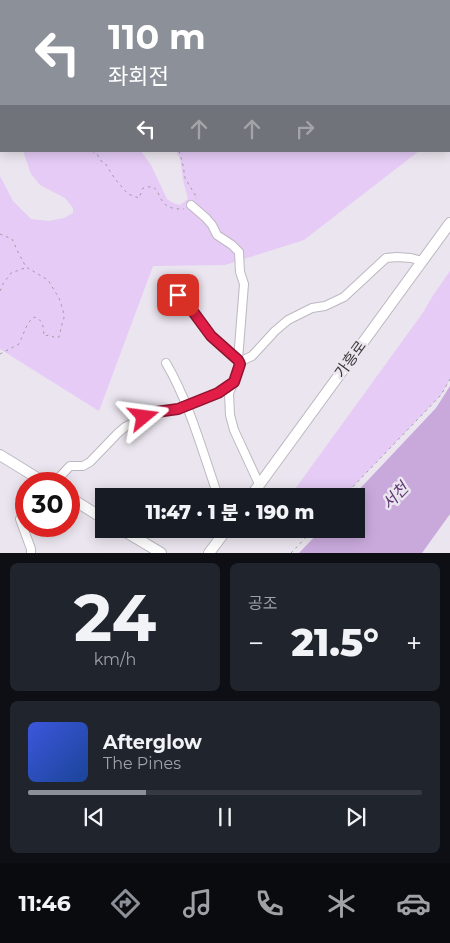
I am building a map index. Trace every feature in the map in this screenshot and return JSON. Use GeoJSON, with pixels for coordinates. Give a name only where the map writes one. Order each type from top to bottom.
{"type":"FeatureCollection","features":[{"type":"Feature","properties":{"kind":"main road","name":"가흥로"},"geometry":{"type":"LineString","coordinates":[[257,488],[450,223]]}},
{"type":"Feature","properties":{"kind":"main road"},"geometry":{"type":"LineString","coordinates":[[0,455],[28,472]]}},
{"type":"Feature","properties":{"kind":"main road"},"geometry":{"type":"LineString","coordinates":[[80,504],[95,513]]}},
{"type":"Feature","properties":{"kind":"main road"},"geometry":{"type":"LineString","coordinates":[[136,538],[161,553]]}},
{"type":"Feature","properties":{"kind":"main road"},"geometry":{"type":"LineString","coordinates":[[209,553],[220,538]]}},
{"type":"Feature","properties":{"kind":"street"},"geometry":{"type":"LineString","coordinates":[[191,205],[206,218],[217,235],[232,245],[238,252],[240,272],[244,284],[239,361],[229,393],[230,415],[234,430],[260,484]]}},
{"type":"Feature","properties":{"kind":"street"},"geometry":{"type":"LineString","coordinates":[[239,361],[252,356],[288,320],[312,308],[325,306],[344,297],[386,258],[412,258],[422,261]]}},
{"type":"Feature","properties":{"kind":"street"},"geometry":{"type":"LineString","coordinates":[[164,287],[186,302],[211,336],[239,361]]}},
{"type":"Feature","properties":{"kind":"street"},"geometry":{"type":"LineString","coordinates":[[166,364],[171,371],[186,406],[215,488]]}},
{"type":"Feature","properties":{"kind":"street"},"geometry":{"type":"LineString","coordinates":[[64,472],[70,466],[83,466],[90,462],[118,432],[126,427],[156,412],[178,409],[218,393],[234,382]]}},
{"type":"Feature","properties":{"kind":"street"},"geometry":{"type":"LineString","coordinates":[[27,537],[31,553]]}},
{"type":"Feature","properties":{"kind":"path"},"geometry":{"type":"LineString","coordinates":[[94,152],[105,163],[115,179],[128,194],[139,198],[143,188],[149,186],[155,188],[166,205],[175,209],[186,209],[197,198],[185,178],[180,152]]}},
{"type":"Feature","properties":{"kind":"path"},"geometry":{"type":"LineString","coordinates":[[0,234],[12,239],[26,267],[48,280],[59,298],[64,318],[59,337],[55,338],[50,335],[44,336],[42,322],[34,318],[28,323],[20,344],[0,354]]}},
{"type":"Feature","properties":{"kind":"path"},"geometry":{"type":"LineString","coordinates":[[0,292],[11,273],[26,267]]}},
{"type":"Feature","properties":{"kind":"path"},"geometry":{"type":"LineString","coordinates":[[352,488],[441,395],[450,379]]}},
{"type":"Feature","properties":{"kind":"path"},"geometry":{"type":"LineString","coordinates":[[291,553],[305,538]]}},
{"type":"Feature","properties":{"kind":"shaded area"},"geometry":{"type":"Polygon","coordinates":[[[23,152],[142,152],[151,165],[167,199],[180,205],[188,199],[180,158],[177,152],[418,152],[304,240],[225,265],[153,266],[99,411],[0,349],[0,176],[13,201],[31,219],[49,221],[64,218],[73,213],[73,208],[65,198],[40,185],[31,174],[23,152]]]}},
{"type":"Feature","properties":{"kind":"shaded area"},"geometry":{"type":"Polygon","coordinates":[[[450,271],[450,379],[441,395],[352,488],[296,488],[422,314],[450,271]]]}},
{"type":"Feature","properties":{"kind":"water","name":"서천"},"geometry":{"type":"Polygon","coordinates":[[[450,386],[450,514],[422,553],[299,553],[313,538],[365,538],[365,488],[361,488],[436,408],[450,386]]]}},
{"type":"Feature","properties":{"kind":"route"},"geometry":{"type":"LineString","coordinates":[[144,417],[156,412],[178,409],[218,393],[234,382],[240,364],[211,336],[186,302],[178,295]]}}]}
